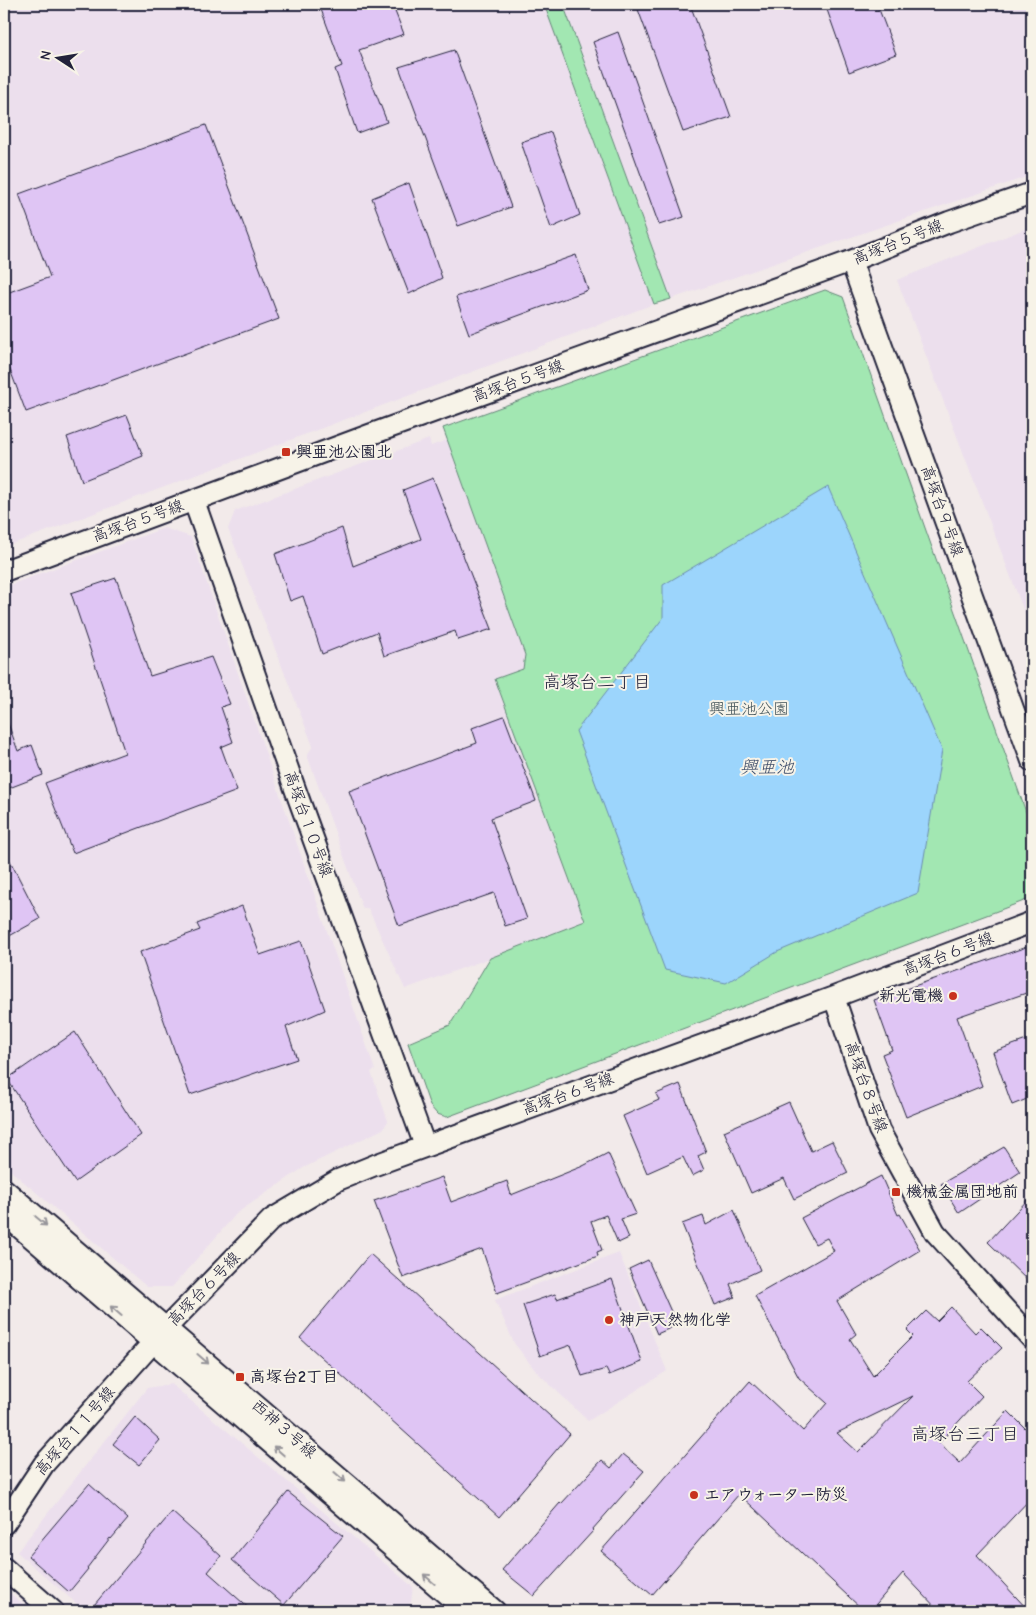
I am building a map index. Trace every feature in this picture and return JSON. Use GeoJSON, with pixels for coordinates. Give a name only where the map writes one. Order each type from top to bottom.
{"type":"FeatureCollection","features":[{"type":"Feature","properties":{"kind":"street","name":"高塚台５号線"},"geometry":{"type":"LineString","coordinates":[[4,570],[194,501],[369,434],[851,261],[949,222],[1032,193]]}},
{"type":"Feature","properties":{"kind":"street","name":"高塚台９号線"},"geometry":{"type":"LineString","coordinates":[[851,261],[1032,761]]}},
{"type":"Feature","properties":{"kind":"street","name":"高塚台１０号線"},"geometry":{"type":"LineString","coordinates":[[194,501],[294,786],[425,1146]]}},
{"type":"Feature","properties":{"kind":"street","name":"高塚台６号線"},"geometry":{"type":"LineString","coordinates":[[153,1343],[272,1219],[338,1180],[425,1146],[834,997],[1032,922]]}},
{"type":"Feature","properties":{"kind":"street","name":"高塚台８号線"},"geometry":{"type":"LineString","coordinates":[[834,997],[879,1130],[935,1232],[1032,1339]]}},
{"type":"Feature","properties":{"kind":"street","name":"西神３号線"},"geometry":{"type":"LineString","coordinates":[[4,1189],[166,1328],[457,1602]]}},
{"type":"Feature","properties":{"kind":"street","name":"西神３号線"},"geometry":{"type":"LineString","coordinates":[[4,1214],[457,1602],[495,1611]]}},
{"type":"Feature","properties":{"kind":"street","name":"高塚台１１号線"},"geometry":{"type":"LineString","coordinates":[[4,1524],[44,1464],[153,1343]]}},
{"type":"Feature","properties":{"kind":"street"},"geometry":{"type":"LineString","coordinates":[[4,1568],[53,1611]]}},
{"type":"Feature","properties":{"kind":"shaded area"},"geometry":{"type":"Polygon","coordinates":[[[4,4],[544,4],[654,304],[4,547],[4,4]]]}},
{"type":"Feature","properties":{"kind":"shaded area"},"geometry":{"type":"Polygon","coordinates":[[[563,4],[1032,4],[1032,175],[671,299],[563,4]]]}},
{"type":"Feature","properties":{"kind":"shaded area"},"geometry":{"type":"Polygon","coordinates":[[[1032,226],[1032,632],[897,280],[1032,226]]]}},
{"type":"Feature","properties":{"kind":"shaded area"},"geometry":{"type":"Polygon","coordinates":[[[429,439],[431,446],[447,440],[525,655],[523,669],[495,680],[585,922],[405,989],[368,908],[363,909],[307,755],[313,746],[228,529],[235,511],[429,439]]]}},
{"type":"Feature","properties":{"kind":"shaded area"},"geometry":{"type":"Polygon","coordinates":[[[164,528],[191,537],[375,1070],[371,1072],[388,1121],[383,1129],[303,1168],[237,1213],[172,1287],[147,1287],[4,1165],[4,587],[164,528]]]}},
{"type":"Feature","properties":{"kind":"shaded area"},"geometry":{"type":"Polygon","coordinates":[[[619,1253],[667,1371],[588,1421],[535,1370],[514,1343],[495,1300],[619,1253]]]}},
{"type":"Feature","properties":{"kind":"shaded area"},"geometry":{"type":"Polygon","coordinates":[[[171,1384],[413,1587],[411,1602],[403,1611],[85,1611],[17,1552],[147,1388],[171,1384]]]}},
{"type":"Feature","properties":{"kind":"shaded area"},"geometry":{"type":"Polygon","coordinates":[[[4,1588],[31,1611],[4,1611],[4,1588]]]}},
{"type":"Feature","properties":{"kind":"green space"},"geometry":{"type":"Polygon","coordinates":[[[544,4],[563,4],[671,299],[654,304],[544,4]]]}},
{"type":"Feature","properties":{"kind":"green space","name":"興亜池公園"},"geometry":{"type":"Polygon","coordinates":[[[825,290],[843,297],[1032,829],[1032,898],[447,1117],[437,1114],[430,1106],[408,1043],[450,1025],[490,958],[585,921],[495,679],[523,669],[525,655],[443,428],[825,290]]]}},
{"type":"Feature","properties":{"kind":"water","name":"興亜池"},"geometry":{"type":"Polygon","coordinates":[[[828,487],[942,750],[918,893],[777,952],[726,983],[665,970],[576,731],[663,618],[663,585],[828,487]]]}},
{"type":"Feature","properties":{"kind":"building"},"geometry":{"type":"Polygon","coordinates":[[[319,4],[392,4],[404,34],[359,50],[387,122],[357,133],[335,69],[342,66],[319,4]]]}},
{"type":"Feature","properties":{"kind":"building"},"geometry":{"type":"Polygon","coordinates":[[[636,4],[690,4],[731,117],[683,132],[636,4]]]}},
{"type":"Feature","properties":{"kind":"building"},"geometry":{"type":"Polygon","coordinates":[[[825,4],[877,4],[896,54],[849,72],[825,4]]]}},
{"type":"Feature","properties":{"kind":"building"},"geometry":{"type":"Polygon","coordinates":[[[618,32],[684,217],[659,225],[593,42],[618,32]]]}},
{"type":"Feature","properties":{"kind":"building"},"geometry":{"type":"Polygon","coordinates":[[[454,50],[511,207],[458,226],[399,67],[454,50]]]}},
{"type":"Feature","properties":{"kind":"building"},"geometry":{"type":"Polygon","coordinates":[[[206,125],[279,319],[26,412],[4,354],[4,294],[50,277],[19,194],[206,125]]]}},
{"type":"Feature","properties":{"kind":"building"},"geometry":{"type":"Polygon","coordinates":[[[551,132],[580,215],[551,228],[521,142],[551,132]]]}},
{"type":"Feature","properties":{"kind":"building"},"geometry":{"type":"Polygon","coordinates":[[[409,183],[442,278],[409,294],[372,198],[409,183]]]}},
{"type":"Feature","properties":{"kind":"building"},"geometry":{"type":"Polygon","coordinates":[[[576,255],[588,290],[469,334],[456,297],[576,255]]]}},
{"type":"Feature","properties":{"kind":"building"},"geometry":{"type":"Polygon","coordinates":[[[127,415],[143,456],[82,481],[67,437],[127,415]]]}},
{"type":"Feature","properties":{"kind":"building"},"geometry":{"type":"Polygon","coordinates":[[[433,478],[492,629],[458,640],[455,631],[384,656],[377,632],[322,654],[303,596],[290,601],[275,554],[342,528],[353,566],[421,539],[403,490],[433,478]]]}},
{"type":"Feature","properties":{"kind":"building"},"geometry":{"type":"Polygon","coordinates":[[[116,578],[150,676],[211,657],[230,704],[221,707],[233,742],[221,747],[237,791],[73,853],[45,783],[125,753],[71,593],[116,578]]]}},
{"type":"Feature","properties":{"kind":"building"},"geometry":{"type":"Polygon","coordinates":[[[4,716],[18,751],[32,745],[43,775],[4,790],[4,716]]]}},
{"type":"Feature","properties":{"kind":"building"},"geometry":{"type":"Polygon","coordinates":[[[504,716],[536,801],[491,818],[527,919],[505,926],[494,893],[399,926],[349,791],[477,743],[472,728],[504,716]]]}},
{"type":"Feature","properties":{"kind":"building"},"geometry":{"type":"Polygon","coordinates":[[[4,849],[40,919],[4,939],[4,849]]]}},
{"type":"Feature","properties":{"kind":"building"},"geometry":{"type":"Polygon","coordinates":[[[242,906],[260,955],[301,941],[325,1010],[286,1027],[297,1059],[190,1095],[140,952],[200,930],[197,924],[242,906]]]}},
{"type":"Feature","properties":{"kind":"building"},"geometry":{"type":"Polygon","coordinates":[[[1032,945],[1032,991],[957,1017],[982,1086],[906,1117],[882,1054],[892,1050],[874,1000],[1032,945]]]}},
{"type":"Feature","properties":{"kind":"building"},"geometry":{"type":"Polygon","coordinates":[[[75,1032],[141,1135],[75,1182],[7,1079],[75,1032]]]}},
{"type":"Feature","properties":{"kind":"building"},"geometry":{"type":"Polygon","coordinates":[[[1032,1038],[1032,1097],[1012,1105],[993,1052],[1032,1038]]]}},
{"type":"Feature","properties":{"kind":"building"},"geometry":{"type":"Polygon","coordinates":[[[680,1084],[706,1152],[698,1156],[704,1170],[692,1176],[683,1157],[647,1173],[623,1116],[659,1100],[656,1094],[680,1084]]]}},
{"type":"Feature","properties":{"kind":"building"},"geometry":{"type":"Polygon","coordinates":[[[789,1102],[811,1151],[832,1141],[848,1173],[794,1199],[784,1178],[751,1193],[724,1131],[789,1102]]]}},
{"type":"Feature","properties":{"kind":"building"},"geometry":{"type":"Polygon","coordinates":[[[1004,1147],[1020,1172],[959,1213],[941,1184],[1004,1147]]]}},
{"type":"Feature","properties":{"kind":"building"},"geometry":{"type":"Polygon","coordinates":[[[608,1153],[636,1214],[621,1219],[629,1238],[618,1243],[606,1215],[591,1221],[602,1250],[597,1252],[598,1256],[497,1293],[482,1249],[403,1278],[374,1201],[442,1177],[451,1202],[507,1181],[511,1195],[583,1166],[608,1153]]]}},
{"type":"Feature","properties":{"kind":"building"},"geometry":{"type":"Polygon","coordinates":[[[881,1176],[898,1215],[900,1214],[920,1250],[837,1301],[856,1334],[850,1339],[873,1376],[913,1336],[907,1330],[926,1311],[937,1321],[951,1307],[975,1333],[981,1327],[1002,1348],[967,1381],[982,1396],[939,1443],[960,1463],[1008,1411],[1032,1435],[1032,1497],[977,1555],[1029,1611],[939,1611],[903,1573],[870,1611],[864,1611],[739,1494],[652,1595],[601,1551],[750,1381],[803,1431],[827,1403],[799,1378],[755,1296],[834,1251],[827,1238],[815,1244],[801,1218],[881,1176]],[[913,1396],[837,1433],[858,1452],[913,1396]]]}},
{"type":"Feature","properties":{"kind":"building"},"geometry":{"type":"Polygon","coordinates":[[[1032,1195],[1032,1285],[988,1242],[1032,1195]]]}},
{"type":"Feature","properties":{"kind":"building"},"geometry":{"type":"Polygon","coordinates":[[[734,1210],[760,1270],[730,1284],[735,1297],[715,1305],[682,1224],[703,1216],[706,1225],[734,1210]]]}},
{"type":"Feature","properties":{"kind":"building"},"geometry":{"type":"Polygon","coordinates":[[[370,1254],[570,1434],[499,1517],[300,1338],[370,1254]]]}},
{"type":"Feature","properties":{"kind":"building"},"geometry":{"type":"Polygon","coordinates":[[[648,1260],[677,1325],[657,1334],[629,1269],[648,1260]]]}},
{"type":"Feature","properties":{"kind":"building"},"geometry":{"type":"Polygon","coordinates":[[[612,1279],[642,1362],[609,1375],[606,1369],[582,1376],[571,1345],[540,1356],[523,1305],[555,1294],[557,1299],[612,1279]]]}},
{"type":"Feature","properties":{"kind":"building"},"geometry":{"type":"Polygon","coordinates":[[[135,1417],[160,1440],[139,1465],[113,1444],[135,1417]]]}},
{"type":"Feature","properties":{"kind":"building"},"geometry":{"type":"Polygon","coordinates":[[[623,1454],[644,1471],[534,1596],[502,1570],[560,1503],[602,1460],[611,1468],[623,1454]]]}},
{"type":"Feature","properties":{"kind":"building"},"geometry":{"type":"Polygon","coordinates":[[[89,1484],[128,1519],[110,1538],[69,1592],[28,1556],[89,1484]]]}},
{"type":"Feature","properties":{"kind":"building"},"geometry":{"type":"Polygon","coordinates":[[[288,1492],[343,1536],[284,1605],[232,1560],[288,1492]]]}},
{"type":"Feature","properties":{"kind":"building"},"geometry":{"type":"Polygon","coordinates":[[[172,1512],[221,1556],[208,1572],[252,1611],[89,1611],[172,1512]]]}},
{"type":"Feature","properties":{"kind":"place","name":"興亜池公園北"},"geometry":{"type":"Point","coordinates":[286,452]}},
{"type":"Feature","properties":{"kind":"place","name":"新光電機"},"geometry":{"type":"Point","coordinates":[953,996]}},
{"type":"Feature","properties":{"kind":"place","name":"機械金属団地前"},"geometry":{"type":"Point","coordinates":[896,1192]}},
{"type":"Feature","properties":{"kind":"place","name":"神戸天然物化学"},"geometry":{"type":"Point","coordinates":[609,1320]}},
{"type":"Feature","properties":{"kind":"place","name":"高塚台2丁目"},"geometry":{"type":"Point","coordinates":[240,1377]}},
{"type":"Feature","properties":{"kind":"place","name":"エアウォーター防災"},"geometry":{"type":"Point","coordinates":[694,1495]}},
{"type":"Feature","properties":{"kind":"district","name":"高塚台二丁目"},"geometry":{"type":"Point","coordinates":[597,682]}},
{"type":"Feature","properties":{"kind":"district","name":"高塚台三丁目"},"geometry":{"type":"Point","coordinates":[965,1434]}}]}
